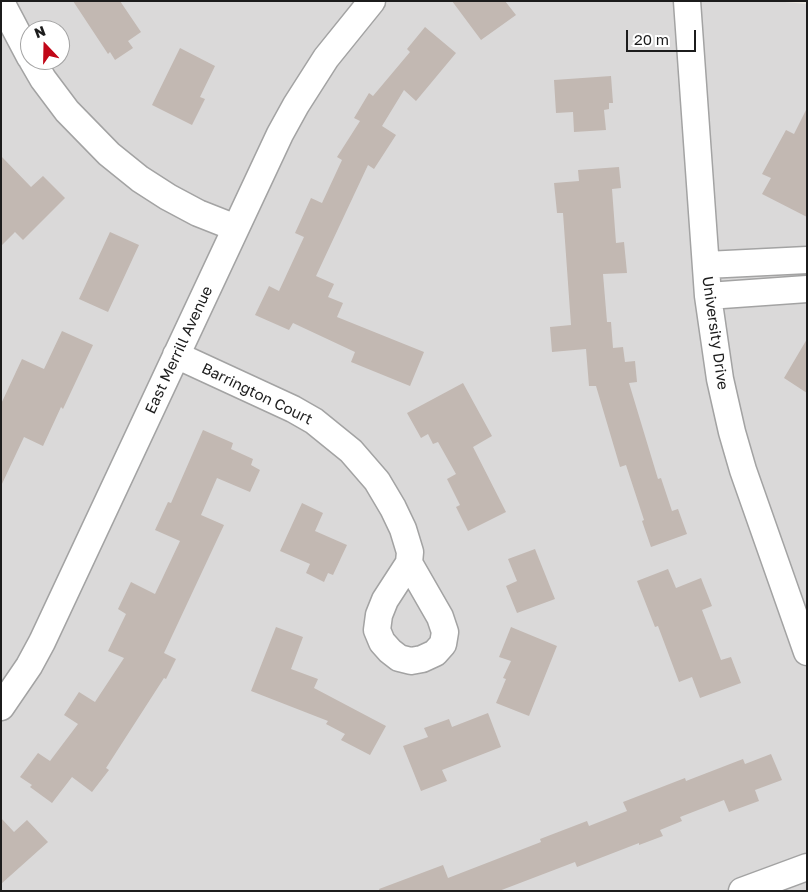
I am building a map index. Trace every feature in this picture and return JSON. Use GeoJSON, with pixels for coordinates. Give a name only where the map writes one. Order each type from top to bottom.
{"type":"FeatureCollection","features":[{"type":"Feature","properties":{"kind":"street","name":"East Merrill Avenue"},"geometry":{"type":"LineString","coordinates":[[1,707],[29,666],[42,642],[278,139],[296,105],[326,58],[372,1]]}},
{"type":"Feature","properties":{"kind":"street","name":"University Drive"},"geometry":{"type":"LineString","coordinates":[[687,1],[708,296],[717,362],[732,432],[749,487],[807,652]]}},
{"type":"Feature","properties":{"kind":"street"},"geometry":{"type":"LineString","coordinates":[[1,2],[20,38]]}},
{"type":"Feature","properties":{"kind":"street"},"geometry":{"type":"LineString","coordinates":[[39,70],[67,111],[109,154],[140,179],[198,213],[236,228]]}},
{"type":"Feature","properties":{"kind":"street"},"geometry":{"type":"LineString","coordinates":[[706,265],[807,260]]}},
{"type":"Feature","properties":{"kind":"street"},"geometry":{"type":"LineString","coordinates":[[708,296],[807,288]]}},
{"type":"Feature","properties":{"kind":"street","name":"Barrington Court"},"geometry":{"type":"LineString","coordinates":[[176,355],[293,410],[314,421],[339,440],[367,468],[385,494],[400,522],[408,544],[410,552],[409,563]]}},
{"type":"Feature","properties":{"kind":"street"},"geometry":{"type":"LineString","coordinates":[[742,891],[807,867]]}},
{"type":"Feature","properties":{"kind":"shaded area"},"geometry":{"type":"Polygon","coordinates":[[[1,1],[773,1],[807,4],[807,891],[1,891],[1,1]]]}},
{"type":"Feature","properties":{"kind":"building"},"geometry":{"type":"Polygon","coordinates":[[[73,1],[120,1],[141,32],[128,41],[133,48],[115,60],[110,52],[108,54],[73,1]]]}},
{"type":"Feature","properties":{"kind":"building"},"geometry":{"type":"Polygon","coordinates":[[[452,1],[505,1],[516,15],[481,40],[452,1]]]}},
{"type":"Feature","properties":{"kind":"building"},"geometry":{"type":"Polygon","coordinates":[[[425,27],[456,53],[416,101],[404,90],[382,126],[396,135],[374,169],[368,165],[316,276],[334,284],[328,297],[343,303],[337,317],[424,352],[410,386],[351,362],[355,352],[293,323],[289,330],[255,315],[269,286],[279,291],[304,237],[295,233],[311,198],[322,203],[342,160],[337,157],[360,121],[354,118],[369,93],[373,96],[410,52],[407,49],[425,27]]]}},
{"type":"Feature","properties":{"kind":"building"},"geometry":{"type":"Polygon","coordinates":[[[180,48],[215,66],[200,97],[205,99],[192,125],[152,105],[180,48]]]}},
{"type":"Feature","properties":{"kind":"building"},"geometry":{"type":"Polygon","coordinates":[[[611,76],[613,103],[609,103],[609,109],[604,110],[606,130],[574,132],[573,112],[556,113],[554,80],[611,76]]]}},
{"type":"Feature","properties":{"kind":"building"},"geometry":{"type":"Polygon","coordinates":[[[807,108],[807,217],[762,194],[771,178],[762,174],[786,130],[794,134],[807,108]]]}},
{"type":"Feature","properties":{"kind":"building"},"geometry":{"type":"Polygon","coordinates":[[[1,156],[31,187],[43,176],[65,198],[23,240],[15,232],[1,246],[1,156]]]}},
{"type":"Feature","properties":{"kind":"building"},"geometry":{"type":"Polygon","coordinates":[[[619,167],[621,188],[612,189],[616,243],[624,242],[627,273],[603,274],[607,322],[611,322],[613,348],[623,347],[625,362],[635,361],[637,382],[629,383],[658,479],[661,478],[672,511],[678,509],[687,534],[651,547],[626,465],[620,467],[596,386],[589,386],[586,349],[552,352],[550,327],[571,325],[563,213],[557,213],[554,183],[579,181],[578,170],[619,167]]]}},
{"type":"Feature","properties":{"kind":"building"},"geometry":{"type":"Polygon","coordinates":[[[110,232],[139,245],[108,312],[79,299],[110,232]]]}},
{"type":"Feature","properties":{"kind":"building"},"geometry":{"type":"Polygon","coordinates":[[[62,331],[93,345],[63,409],[61,407],[43,446],[24,437],[1,486],[1,404],[22,359],[44,369],[62,331]]]}},
{"type":"Feature","properties":{"kind":"building"},"geometry":{"type":"Polygon","coordinates":[[[807,339],[807,393],[784,378],[807,339]]]}},
{"type":"Feature","properties":{"kind":"building"},"geometry":{"type":"Polygon","coordinates":[[[463,383],[492,436],[473,447],[506,512],[468,531],[456,507],[460,505],[447,479],[456,474],[438,442],[433,444],[428,434],[421,438],[407,413],[463,383]]]}},
{"type":"Feature","properties":{"kind":"building"},"geometry":{"type":"Polygon","coordinates":[[[203,430],[233,443],[231,449],[253,459],[251,465],[260,470],[250,492],[217,478],[201,515],[224,525],[164,653],[176,659],[166,679],[164,678],[106,768],[109,770],[92,792],[72,777],[52,803],[20,777],[38,753],[50,761],[78,724],[64,715],[79,692],[95,702],[124,658],[108,651],[126,614],[118,609],[131,582],[155,594],[180,541],[155,530],[168,502],[171,503],[203,430]]]}},
{"type":"Feature","properties":{"kind":"building"},"geometry":{"type":"Polygon","coordinates":[[[302,503],[323,513],[315,531],[347,545],[333,575],[328,573],[324,582],[306,573],[310,564],[280,551],[302,503]]]}},
{"type":"Feature","properties":{"kind":"building"},"geometry":{"type":"Polygon","coordinates":[[[535,549],[555,599],[517,613],[506,586],[517,581],[508,559],[535,549]]]}},
{"type":"Feature","properties":{"kind":"building"},"geometry":{"type":"Polygon","coordinates":[[[668,569],[676,588],[701,578],[712,606],[702,610],[721,660],[731,657],[741,683],[700,698],[692,677],[679,682],[658,626],[655,627],[637,581],[668,569]]]}},
{"type":"Feature","properties":{"kind":"building"},"geometry":{"type":"Polygon","coordinates":[[[276,627],[303,637],[291,669],[318,679],[314,688],[386,726],[370,755],[341,740],[345,734],[326,724],[328,721],[251,691],[276,627]]]}},
{"type":"Feature","properties":{"kind":"building"},"geometry":{"type":"Polygon","coordinates":[[[511,627],[557,646],[529,716],[496,703],[506,679],[503,678],[511,661],[499,657],[511,627]]]}},
{"type":"Feature","properties":{"kind":"building"},"geometry":{"type":"Polygon","coordinates":[[[488,713],[501,747],[442,770],[447,781],[421,791],[403,746],[428,737],[424,728],[449,719],[452,727],[488,713]]]}},
{"type":"Feature","properties":{"kind":"building"},"geometry":{"type":"Polygon","coordinates":[[[771,754],[782,780],[755,790],[759,801],[729,812],[724,800],[680,817],[682,821],[660,830],[663,836],[639,845],[639,843],[577,867],[575,862],[499,891],[380,891],[379,889],[443,865],[448,878],[541,842],[540,839],[587,821],[589,826],[627,811],[623,802],[685,778],[686,781],[743,759],[745,764],[771,754]]]}},
{"type":"Feature","properties":{"kind":"building"},"geometry":{"type":"Polygon","coordinates":[[[1,818],[14,832],[27,820],[48,842],[1,884],[1,818]]]}}]}
